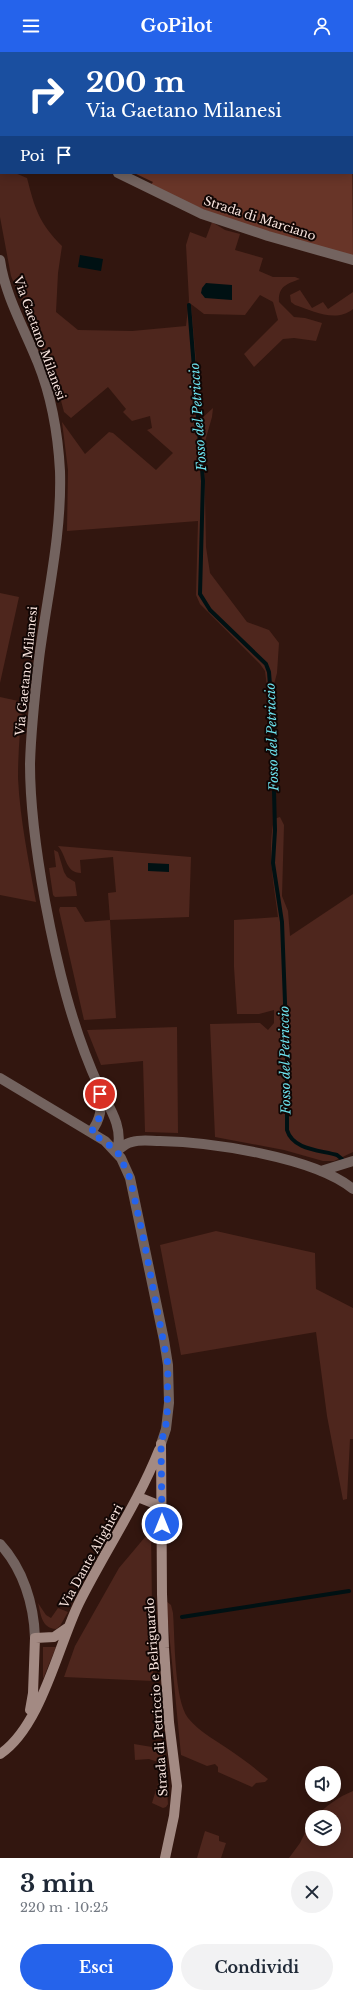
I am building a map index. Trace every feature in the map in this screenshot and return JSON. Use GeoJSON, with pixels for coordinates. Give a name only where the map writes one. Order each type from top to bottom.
{"type":"FeatureCollection","features":[{"type":"Feature","properties":{"kind":"street","name":"Strada di Marciano"},"geometry":{"type":"LineString","coordinates":[[120,174],[202,214],[268,236],[353,260]]}},
{"type":"Feature","properties":{"kind":"street","name":"Via Gaetano Milanesi"},"geometry":{"type":"LineString","coordinates":[[0,260],[5,283],[46,386],[55,423],[60,468],[60,503],[33,722],[30,762],[31,788],[41,875],[54,942],[73,1019],[99,1086],[117,1124],[120,1138],[117,1151]]}},
{"type":"Feature","properties":{"kind":"street","name":"Strada di Petriccio e Belriguardo"},"geometry":{"type":"LineString","coordinates":[[0,1078],[91,1132],[117,1151],[126,1168],[134,1193],[167,1356],[169,1403],[167,1420],[161,1444],[138,1497]]}},
{"type":"Feature","properties":{"kind":"street","name":"Via Gaetano Milanesi"},"geometry":{"type":"LineString","coordinates":[[91,1132],[98,1123],[101,1114],[99,1086]]}},
{"type":"Feature","properties":{"kind":"street"},"geometry":{"type":"LineString","coordinates":[[117,1151],[127,1144],[140,1141],[204,1144],[233,1148],[285,1160],[321,1171],[353,1189]]}},
{"type":"Feature","properties":{"kind":"street"},"geometry":{"type":"LineString","coordinates":[[321,1171],[353,1161]]}},
{"type":"Feature","properties":{"kind":"street","name":"Strada di Petriccio e Belriguardo"},"geometry":{"type":"LineString","coordinates":[[161,1444],[164,1648],[169,1722],[177,1786],[174,1816],[165,1858]]}},
{"type":"Feature","properties":{"kind":"street"},"geometry":{"type":"LineString","coordinates":[[138,1497],[153,1503],[162,1510]]}},
{"type":"Feature","properties":{"kind":"street","name":"Via Dante Alighieri"},"geometry":{"type":"LineString","coordinates":[[0,1754],[13,1743],[36,1707],[60,1651],[67,1628],[92,1579],[138,1497]]}},
{"type":"Feature","properties":{"kind":"street","name":"Via Dante Alighieri"},"geometry":{"type":"LineString","coordinates":[[0,1544],[18,1570],[27,1591],[32,1611],[35,1638],[33,1693],[31,1706],[23,1729]]}},
{"type":"Feature","properties":{"kind":"street","name":"Via Dante Alighieri"},"geometry":{"type":"LineString","coordinates":[[35,1638],[54,1637],[67,1628]]}},
{"type":"Feature","properties":{"kind":"shaded area"},"geometry":{"type":"Polygon","coordinates":[[[0,174],[17,174],[27,178],[36,207],[43,223],[62,246],[58,273],[56,312],[78,330],[132,331],[186,326],[189,300],[186,245],[190,232],[206,238],[212,222],[225,230],[240,234],[235,250],[263,258],[259,271],[273,277],[295,277],[300,279],[284,286],[280,292],[279,302],[294,317],[305,318],[322,323],[316,341],[294,338],[283,339],[254,367],[244,354],[278,320],[273,302],[260,295],[245,315],[204,314],[191,304],[201,419],[213,408],[204,445],[206,547],[210,573],[247,622],[269,630],[279,643],[277,673],[273,688],[267,687],[265,671],[260,664],[200,604],[196,595],[198,521],[67,531],[68,470],[62,422],[85,454],[109,432],[113,433],[156,470],[173,453],[147,430],[152,428],[150,416],[132,421],[123,412],[126,409],[108,387],[71,418],[64,412],[58,389],[11,276],[0,217],[0,174]]]}},
{"type":"Feature","properties":{"kind":"shaded area"},"geometry":{"type":"Polygon","coordinates":[[[136,174],[352,174],[353,260],[268,236],[149,187],[153,182],[136,174]]]}},
{"type":"Feature","properties":{"kind":"shaded area"},"geometry":{"type":"Polygon","coordinates":[[[80,255],[103,259],[101,271],[78,267],[80,255]]]}},
{"type":"Feature","properties":{"kind":"shaded area"},"geometry":{"type":"Polygon","coordinates":[[[206,283],[232,285],[232,300],[205,298],[201,293],[202,288],[206,283]]]}},
{"type":"Feature","properties":{"kind":"shaded area"},"geometry":{"type":"Polygon","coordinates":[[[300,290],[312,308],[323,302],[328,309],[353,292],[353,309],[339,315],[332,315],[295,305],[291,302],[290,295],[300,290]]]}},
{"type":"Feature","properties":{"kind":"shaded area"},"geometry":{"type":"Polygon","coordinates":[[[0,593],[19,597],[0,683],[0,593]]]}},
{"type":"Feature","properties":{"kind":"shaded area"},"geometry":{"type":"Polygon","coordinates":[[[0,697],[23,702],[18,759],[19,794],[36,902],[0,895],[0,697]]]}},
{"type":"Feature","properties":{"kind":"shaded area"},"geometry":{"type":"Polygon","coordinates":[[[280,817],[284,825],[282,896],[288,911],[290,936],[353,894],[353,1152],[334,1161],[323,1161],[284,1150],[215,1137],[210,1024],[260,1023],[268,1030],[274,1023],[274,1010],[259,1014],[237,1014],[234,967],[234,920],[278,917],[272,868],[271,844],[274,819],[280,817]]]}},
{"type":"Feature","properties":{"kind":"shaded area"},"geometry":{"type":"Polygon","coordinates":[[[58,846],[191,857],[189,917],[110,920],[108,893],[116,892],[113,857],[80,860],[81,873],[76,872],[69,867],[58,846]]]}},
{"type":"Feature","properties":{"kind":"shaded area"},"geometry":{"type":"Polygon","coordinates":[[[54,850],[58,852],[67,877],[75,882],[77,896],[55,897],[53,895],[49,868],[56,867],[54,850]]]}},
{"type":"Feature","properties":{"kind":"shaded area"},"geometry":{"type":"Polygon","coordinates":[[[148,863],[169,864],[169,872],[148,871],[148,863]]]}},
{"type":"Feature","properties":{"kind":"shaded area"},"geometry":{"type":"Polygon","coordinates":[[[60,907],[76,907],[85,922],[110,920],[116,1018],[84,1020],[59,910],[60,907]]]}},
{"type":"Feature","properties":{"kind":"shaded area"},"geometry":{"type":"Polygon","coordinates":[[[177,1027],[178,1133],[145,1132],[143,1061],[101,1065],[87,1030],[177,1027]]]}},
{"type":"Feature","properties":{"kind":"shaded area"},"geometry":{"type":"Polygon","coordinates":[[[216,1231],[315,1253],[316,1289],[353,1308],[353,1439],[350,1439],[347,1499],[343,1500],[327,1416],[316,1332],[181,1355],[160,1245],[216,1231]]]}},
{"type":"Feature","properties":{"kind":"shaded area"},"geometry":{"type":"Polygon","coordinates":[[[151,1530],[153,1681],[64,1677],[75,1646],[119,1568],[151,1530]]]}},
{"type":"Feature","properties":{"kind":"shaded area"},"geometry":{"type":"Polygon","coordinates":[[[166,1601],[171,1605],[173,1613],[178,1683],[183,1709],[188,1718],[204,1733],[243,1759],[268,1779],[265,1782],[256,1783],[252,1787],[218,1772],[218,1767],[215,1764],[207,1766],[181,1755],[166,1601]]]}},
{"type":"Feature","properties":{"kind":"shaded area"},"geometry":{"type":"Polygon","coordinates":[[[38,1603],[46,1615],[51,1618],[58,1608],[68,1612],[60,1626],[56,1629],[47,1626],[42,1620],[38,1603]]]}},
{"type":"Feature","properties":{"kind":"shaded area"},"geometry":{"type":"Polygon","coordinates":[[[43,1647],[56,1647],[43,1679],[43,1647]]]}},
{"type":"Feature","properties":{"kind":"shaded area"},"geometry":{"type":"Polygon","coordinates":[[[134,1744],[164,1749],[168,1804],[166,1807],[163,1808],[152,1803],[164,1764],[149,1759],[135,1760],[134,1744]]]}},
{"type":"Feature","properties":{"kind":"shaded area"},"geometry":{"type":"Polygon","coordinates":[[[353,1791],[353,1858],[289,1858],[305,1833],[305,1846],[341,1846],[341,1810],[322,1810],[332,1802],[341,1802],[342,1796],[353,1791]]]}},
{"type":"Feature","properties":{"kind":"shaded area"},"geometry":{"type":"Polygon","coordinates":[[[205,1831],[219,1836],[219,1841],[226,1843],[221,1858],[197,1858],[205,1831]]]}},
{"type":"Feature","properties":{"kind":"waterway","name":"Fosso del Petriccio"},"geometry":{"type":"LineString","coordinates":[[189,305],[203,481],[200,594],[210,610],[266,664],[269,672],[272,711],[275,830],[273,863],[282,922],[287,1056],[287,1130],[290,1137],[295,1142],[308,1148],[337,1155],[342,1159]]}},
{"type":"Feature","properties":{"kind":"waterway"},"geometry":{"type":"LineString","coordinates":[[182,1617],[349,1591]]}},
{"type":"Feature","properties":{"kind":"route"},"geometry":{"type":"LineString","coordinates":[[100,1094],[101,1114],[98,1123],[91,1132],[117,1151],[130,1178],[167,1356],[169,1374],[169,1403],[166,1429],[161,1444],[162,1524]]}}]}
